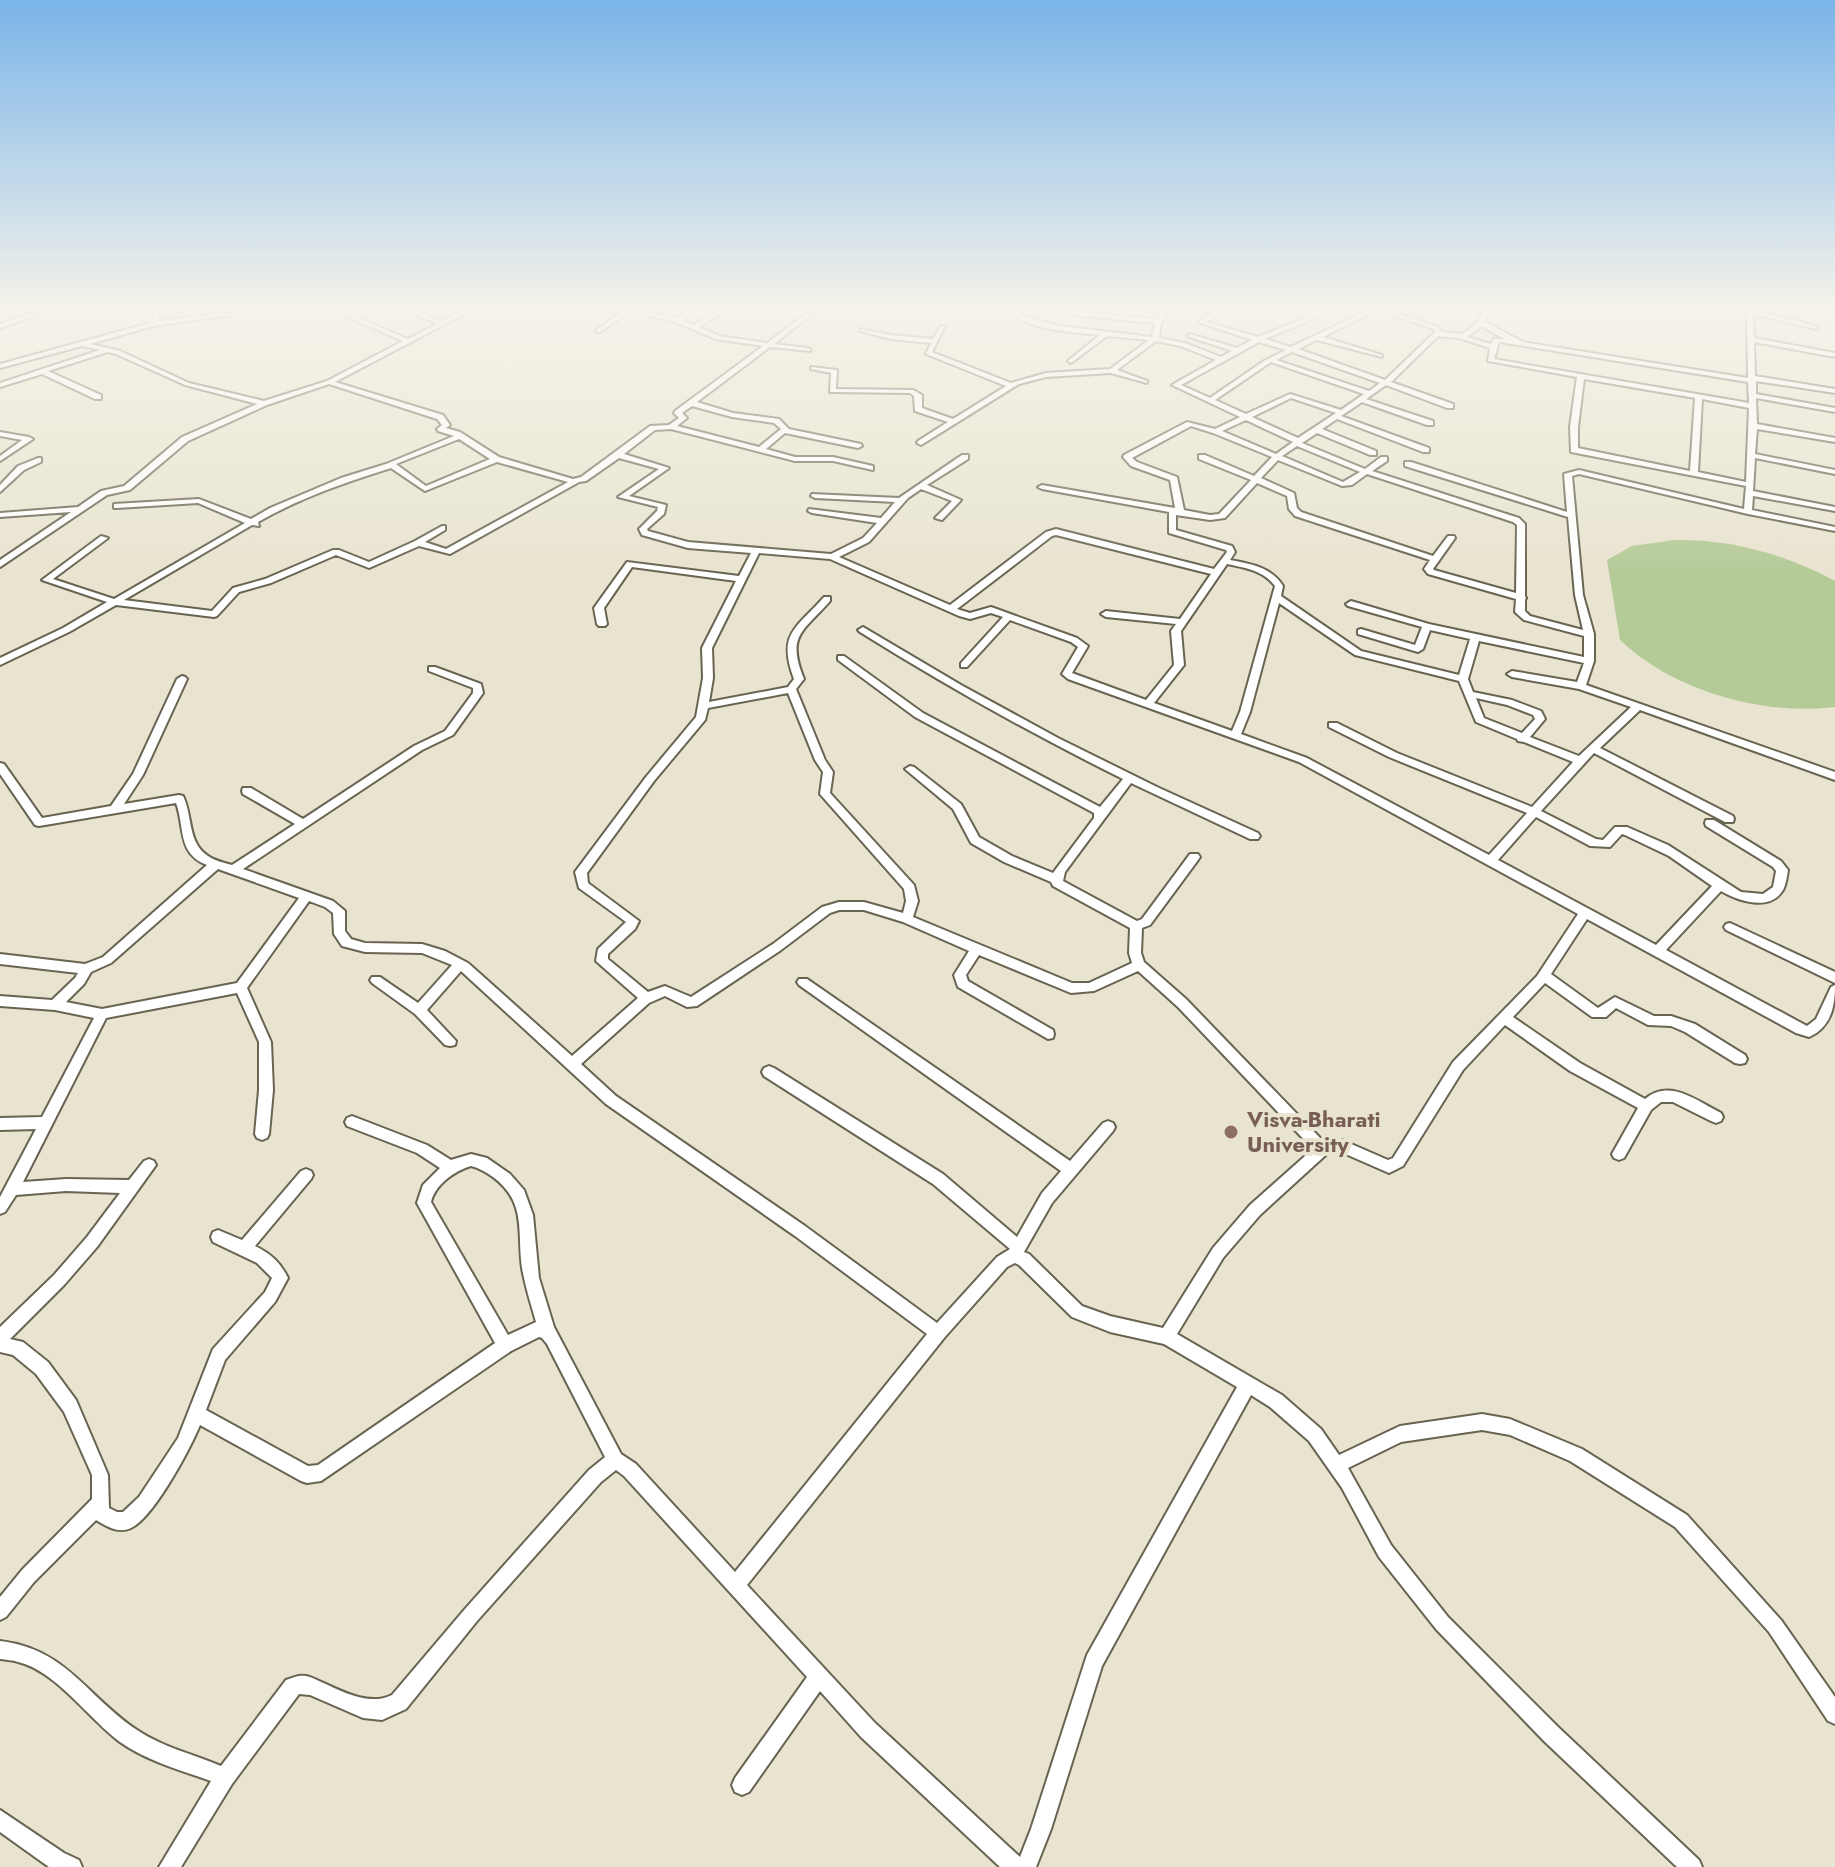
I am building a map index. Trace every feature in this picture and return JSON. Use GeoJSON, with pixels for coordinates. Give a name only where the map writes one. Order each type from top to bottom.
{"type":"FeatureCollection","features":[{"type":"Feature","properties":{"kind":"street"},"geometry":{"type":"LineString","coordinates":[[248,399],[264,403]]}},
{"type":"Feature","properties":{"kind":"street"},"geometry":{"type":"LineString","coordinates":[[3,560],[104,493],[127,488],[185,439],[276,399]]}},
{"type":"Feature","properties":{"kind":"street"},"geometry":{"type":"LineString","coordinates":[[383,399],[440,417],[446,425],[441,429],[460,436],[496,459],[577,480]]}},
{"type":"Feature","properties":{"kind":"street"},"geometry":{"type":"LineString","coordinates":[[671,427],[683,418],[678,413],[696,399]]}},
{"type":"Feature","properties":{"kind":"street"},"geometry":{"type":"LineString","coordinates":[[917,399],[918,409],[954,422]]}},
{"type":"Feature","properties":{"kind":"street"},"geometry":{"type":"LineString","coordinates":[[921,443],[989,399]]}},
{"type":"Feature","properties":{"kind":"street"},"geometry":{"type":"LineString","coordinates":[[1206,399],[1364,471],[1516,520],[1521,524],[1520,612],[1524,616],[1589,634]]}},
{"type":"Feature","properties":{"kind":"street"},"geometry":{"type":"LineString","coordinates":[[1216,431],[1283,399]]}},
{"type":"Feature","properties":{"kind":"street"},"geometry":{"type":"LineString","coordinates":[[1298,399],[1426,450]]}},
{"type":"Feature","properties":{"kind":"street"},"geometry":{"type":"LineString","coordinates":[[1042,487],[1219,518],[1276,457],[1360,399]]}},
{"type":"Feature","properties":{"kind":"street"},"geometry":{"type":"LineString","coordinates":[[1360,399],[1430,423]]}},
{"type":"Feature","properties":{"kind":"street"},"geometry":{"type":"LineString","coordinates":[[1430,399],[1450,406]]}},
{"type":"Feature","properties":{"kind":"street"},"geometry":{"type":"LineString","coordinates":[[1578,399],[1574,450],[1694,474],[1835,509]]}},
{"type":"Feature","properties":{"kind":"street"},"geometry":{"type":"LineString","coordinates":[[1694,474],[1699,399]]}},
{"type":"Feature","properties":{"kind":"street"},"geometry":{"type":"LineString","coordinates":[[1737,399],[1835,410]]}},
{"type":"Feature","properties":{"kind":"street"},"geometry":{"type":"LineString","coordinates":[[1748,512],[1752,400]]}},
{"type":"Feature","properties":{"kind":"street"},"geometry":{"type":"LineString","coordinates":[[691,403],[732,415],[776,421],[784,430],[858,446]]}},
{"type":"Feature","properties":{"kind":"street"},"geometry":{"type":"LineString","coordinates":[[1178,511],[1174,479],[1134,464],[1127,457],[1190,424],[1216,431],[1342,484],[1349,483],[1384,459]]}},
{"type":"Feature","properties":{"kind":"street"},"geometry":{"type":"LineString","coordinates":[[1753,426],[1835,440]]}},
{"type":"Feature","properties":{"kind":"street"},"geometry":{"type":"LineString","coordinates":[[418,543],[447,552],[577,480],[618,455],[653,428],[671,427],[803,460],[843,460],[870,468]]}},
{"type":"Feature","properties":{"kind":"street"},"geometry":{"type":"LineString","coordinates":[[1315,429],[1373,453]]}},
{"type":"Feature","properties":{"kind":"street"},"geometry":{"type":"LineString","coordinates":[[760,450],[784,430]]}},
{"type":"Feature","properties":{"kind":"street"},"geometry":{"type":"LineString","coordinates":[[0,434],[29,439],[0,459]]}},
{"type":"Feature","properties":{"kind":"street"},"geometry":{"type":"LineString","coordinates":[[0,662],[115,602],[273,510],[460,436]]}},
{"type":"Feature","properties":{"kind":"street"},"geometry":{"type":"LineString","coordinates":[[618,455],[665,468],[622,497],[664,507],[643,529],[645,533],[688,545],[832,557],[970,616],[991,610],[1009,616],[1083,646],[1067,674],[1071,677],[1236,734],[1341,779],[1809,1032],[1821,1022],[1835,990]]}},
{"type":"Feature","properties":{"kind":"street"},"geometry":{"type":"LineString","coordinates":[[1751,455],[1835,472]]}},
{"type":"Feature","properties":{"kind":"street"},"geometry":{"type":"LineString","coordinates":[[832,557],[866,540],[901,500],[965,457]]}},
{"type":"Feature","properties":{"kind":"street"},"geometry":{"type":"LineString","coordinates":[[1202,457],[1256,476],[1291,495],[1293,509],[1298,514],[1434,559]]}},
{"type":"Feature","properties":{"kind":"street"},"geometry":{"type":"LineString","coordinates":[[392,465],[425,489],[496,459]]}},
{"type":"Feature","properties":{"kind":"street"},"geometry":{"type":"LineString","coordinates":[[0,490],[21,468],[38,460]]}},
{"type":"Feature","properties":{"kind":"street"},"geometry":{"type":"LineString","coordinates":[[1408,464],[1570,515]]}},
{"type":"Feature","properties":{"kind":"street"},"geometry":{"type":"LineString","coordinates":[[1581,686],[1589,661],[1589,634],[1579,595],[1568,474],[1572,472],[1835,529]]}},
{"type":"Feature","properties":{"kind":"street"},"geometry":{"type":"LineString","coordinates":[[921,486],[957,500],[939,518]]}},
{"type":"Feature","properties":{"kind":"street"},"geometry":{"type":"LineString","coordinates":[[815,496],[901,500]]}},
{"type":"Feature","properties":{"kind":"street"},"geometry":{"type":"LineString","coordinates":[[117,506],[199,501],[254,523]]}},
{"type":"Feature","properties":{"kind":"street"},"geometry":{"type":"LineString","coordinates":[[0,515],[79,509]]}},
{"type":"Feature","properties":{"kind":"street"},"geometry":{"type":"LineString","coordinates":[[812,511],[884,521]]}},
{"type":"Feature","properties":{"kind":"street"},"geometry":{"type":"LineString","coordinates":[[1148,704],[1179,665],[1176,631],[1180,622],[1231,552],[1229,548],[1172,531],[1171,515],[1178,511]]}},
{"type":"Feature","properties":{"kind":"street"},"geometry":{"type":"LineString","coordinates":[[104,538],[46,580],[115,602],[214,614],[236,590],[268,581],[336,552],[369,565],[418,543],[442,528]]}},
{"type":"Feature","properties":{"kind":"street"},"geometry":{"type":"LineString","coordinates":[[952,608],[1049,534],[1056,532],[1214,572]]}},
{"type":"Feature","properties":{"kind":"street"},"geometry":{"type":"LineString","coordinates":[[1451,538],[1428,569],[1436,574],[1522,598]]}},
{"type":"Feature","properties":{"kind":"street"},"geometry":{"type":"LineString","coordinates":[[645,999],[643,994],[602,961],[602,952],[633,921],[589,891],[583,885],[581,872],[701,718],[708,678],[707,648],[756,551]]}},
{"type":"Feature","properties":{"kind":"street"},"geometry":{"type":"LineString","coordinates":[[1223,561],[1266,572],[1275,578],[1279,586],[1245,712],[1236,734]]}},
{"type":"Feature","properties":{"kind":"street"},"geometry":{"type":"LineString","coordinates":[[602,624],[599,608],[630,564],[740,579]]}},
{"type":"Feature","properties":{"kind":"street"},"geometry":{"type":"LineString","coordinates":[[1277,597],[1358,653],[1463,679]]}},
{"type":"Feature","properties":{"kind":"street"},"geometry":{"type":"LineString","coordinates":[[704,706],[791,689],[799,679],[788,654],[791,639],[827,599]]}},
{"type":"Feature","properties":{"kind":"street"},"geometry":{"type":"LineString","coordinates":[[1351,604],[1427,626],[1589,661]]}},
{"type":"Feature","properties":{"kind":"street"},"geometry":{"type":"LineString","coordinates":[[1106,614],[1180,622]]}},
{"type":"Feature","properties":{"kind":"street"},"geometry":{"type":"LineString","coordinates":[[964,665],[1009,616]]}},
{"type":"Feature","properties":{"kind":"street"},"geometry":{"type":"LineString","coordinates":[[1361,632],[1418,649],[1427,626]]}},
{"type":"Feature","properties":{"kind":"street"},"geometry":{"type":"LineString","coordinates":[[863,630],[936,676],[1128,779],[1254,836]]}},
{"type":"Feature","properties":{"kind":"street"},"geometry":{"type":"LineString","coordinates":[[1475,637],[1463,679],[1480,720],[1580,761]]}},
{"type":"Feature","properties":{"kind":"street"},"geometry":{"type":"LineString","coordinates":[[841,658],[919,715],[1093,806],[1100,814]]}},
{"type":"Feature","properties":{"kind":"street"},"geometry":{"type":"LineString","coordinates":[[234,870],[418,748],[449,733],[478,693],[478,686],[432,669]]}},
{"type":"Feature","properties":{"kind":"street"},"geometry":{"type":"LineString","coordinates":[[1512,674],[1581,686],[1835,776]]}},
{"type":"Feature","properties":{"kind":"street"},"geometry":{"type":"LineString","coordinates":[[115,809],[138,775],[182,679]]}},
{"type":"Feature","properties":{"kind":"street"},"geometry":{"type":"LineString","coordinates":[[791,689],[820,760],[828,772],[825,794],[910,888],[912,901],[907,919]]}},
{"type":"Feature","properties":{"kind":"street"},"geometry":{"type":"LineString","coordinates":[[1469,694],[1509,702],[1537,713],[1540,719],[1522,739]]}},
{"type":"Feature","properties":{"kind":"street"},"geometry":{"type":"LineString","coordinates":[[1491,860],[1580,761],[1638,706]]}},
{"type":"Feature","properties":{"kind":"street"},"geometry":{"type":"LineString","coordinates":[[1333,725],[1393,755],[1534,812],[1601,845],[1619,830],[1634,834],[1691,865],[1718,887],[1748,898],[1766,898],[1778,889],[1782,870],[1777,864],[1710,823]]}},
{"type":"Feature","properties":{"kind":"street"},"geometry":{"type":"LineString","coordinates":[[1594,749],[1729,819]]}},
{"type":"Feature","properties":{"kind":"street"},"geometry":{"type":"LineString","coordinates":[[0,766],[39,822],[179,799],[184,807],[184,830],[192,850],[215,865],[307,895],[339,911],[343,940],[357,946],[418,948],[460,964],[611,1100],[800,1231],[938,1333]]}},
{"type":"Feature","properties":{"kind":"street"},"geometry":{"type":"LineString","coordinates":[[910,769],[957,807],[975,840],[1008,859],[1056,879],[1062,887],[1109,909],[1136,926]]}},
{"type":"Feature","properties":{"kind":"street"},"geometry":{"type":"LineString","coordinates":[[1056,879],[1128,779]]}},
{"type":"Feature","properties":{"kind":"street"},"geometry":{"type":"LineString","coordinates":[[247,791],[304,824]]}},
{"type":"Feature","properties":{"kind":"street"},"geometry":{"type":"LineString","coordinates":[[1136,926],[1152,914],[1194,857]]}},
{"type":"Feature","properties":{"kind":"street"},"geometry":{"type":"LineString","coordinates":[[0,959],[86,969],[107,960],[215,865]]}},
{"type":"Feature","properties":{"kind":"street"},"geometry":{"type":"LineString","coordinates":[[1658,951],[1718,887]]}},
{"type":"Feature","properties":{"kind":"street"},"geometry":{"type":"LineString","coordinates":[[0,1001],[55,1005],[102,1014],[241,987],[307,895]]}},
{"type":"Feature","properties":{"kind":"street"},"geometry":{"type":"LineString","coordinates":[[573,1063],[645,999],[665,991],[693,1002],[777,947],[826,910],[864,906],[907,919],[976,950],[1082,990],[1139,965]]}},
{"type":"Feature","properties":{"kind":"street"},"geometry":{"type":"LineString","coordinates":[[1167,1337],[1218,1253],[1255,1210],[1323,1150],[1331,1144],[1380,1165],[1389,1167],[1398,1162],[1458,1066],[1544,975],[1585,912]]}},
{"type":"Feature","properties":{"kind":"street"},"geometry":{"type":"LineString","coordinates":[[1136,926],[1135,953],[1139,965],[1182,1003],[1323,1150]]}},
{"type":"Feature","properties":{"kind":"street"},"geometry":{"type":"LineString","coordinates":[[1730,927],[1835,978]]}},
{"type":"Feature","properties":{"kind":"street"},"geometry":{"type":"LineString","coordinates":[[976,950],[960,975],[962,984],[1048,1034]]}},
{"type":"Feature","properties":{"kind":"street"},"geometry":{"type":"LineString","coordinates":[[419,1010],[460,964]]}},
{"type":"Feature","properties":{"kind":"street"},"geometry":{"type":"LineString","coordinates":[[55,1005],[80,981],[86,969]]}},
{"type":"Feature","properties":{"kind":"street"},"geometry":{"type":"LineString","coordinates":[[1544,975],[1596,1013],[1602,1013],[1615,1002],[1653,1021],[1671,1021],[1690,1028],[1740,1059]]}},
{"type":"Feature","properties":{"kind":"street"},"geometry":{"type":"LineString","coordinates":[[376,980],[419,1010],[450,1041]]}},
{"type":"Feature","properties":{"kind":"street"},"geometry":{"type":"LineString","coordinates":[[803,982],[1070,1169]]}},
{"type":"Feature","properties":{"kind":"street"},"geometry":{"type":"LineString","coordinates":[[241,987],[265,1042],[266,1090],[262,1134]]}},
{"type":"Feature","properties":{"kind":"street"},"geometry":{"type":"LineString","coordinates":[[0,1207],[102,1014]]}},
{"type":"Feature","properties":{"kind":"street"},"geometry":{"type":"LineString","coordinates":[[1503,1017],[1575,1067],[1646,1106]]}},
{"type":"Feature","properties":{"kind":"street"},"geometry":{"type":"LineString","coordinates":[[769,1072],[938,1179],[1077,1312],[1110,1324],[1167,1337],[1276,1401],[1315,1435],[1336,1465],[1385,1551],[1442,1623],[1551,1734],[1692,1867]]}},
{"type":"Feature","properties":{"kind":"street"},"geometry":{"type":"LineString","coordinates":[[1619,1154],[1646,1106],[1665,1094],[1716,1117]]}},
{"type":"Feature","properties":{"kind":"street"},"geometry":{"type":"LineString","coordinates":[[352,1122],[422,1149],[451,1168]]}},
{"type":"Feature","properties":{"kind":"street"},"geometry":{"type":"LineString","coordinates":[[0,1124],[46,1123]]}},
{"type":"Feature","properties":{"kind":"street"},"geometry":{"type":"LineString","coordinates":[[735,1586],[938,1333],[1002,1262],[1016,1252],[1047,1198],[1108,1127]]}},
{"type":"Feature","properties":{"kind":"street"},"geometry":{"type":"LineString","coordinates":[[505,1345],[424,1203],[425,1193],[451,1168],[472,1160],[512,1183],[520,1196],[530,1270],[547,1331],[615,1460],[630,1470],[868,1730],[1015,1867]]}},
{"type":"Feature","properties":{"kind":"street"},"geometry":{"type":"LineString","coordinates":[[149,1165],[59,1280],[0,1341],[17,1348],[42,1368],[70,1406],[100,1475],[104,1518],[115,1521],[132,1518],[184,1444],[219,1355],[270,1297],[280,1278],[278,1271],[262,1259],[218,1237]]}},
{"type":"Feature","properties":{"kind":"street"},"geometry":{"type":"LineString","coordinates":[[243,1250],[306,1175]]}},
{"type":"Feature","properties":{"kind":"street"},"geometry":{"type":"LineString","coordinates":[[12,1189],[66,1185],[132,1187]]}},
{"type":"Feature","properties":{"kind":"street"},"geometry":{"type":"LineString","coordinates":[[197,1414],[307,1475],[321,1473],[505,1345],[538,1329],[547,1331]]}},
{"type":"Feature","properties":{"kind":"street"},"geometry":{"type":"LineString","coordinates":[[1026,1867],[1094,1662],[1248,1384]]}},
{"type":"Feature","properties":{"kind":"street"},"geometry":{"type":"LineString","coordinates":[[1336,1465],[1400,1434],[1482,1422],[1510,1427],[1576,1455],[1681,1521],[1775,1626],[1835,1714]]}},
{"type":"Feature","properties":{"kind":"street"},"geometry":{"type":"LineString","coordinates":[[169,1867],[225,1777],[293,1687],[301,1684],[310,1686],[363,1708],[382,1710],[399,1702],[595,1476],[615,1460]]}},
{"type":"Feature","properties":{"kind":"street"},"geometry":{"type":"LineString","coordinates":[[0,1611],[28,1576],[102,1501]]}},
{"type":"Feature","properties":{"kind":"street"},"geometry":{"type":"LineString","coordinates":[[0,1650],[12,1649],[47,1666],[141,1745],[225,1777]]}},
{"type":"Feature","properties":{"kind":"street"},"geometry":{"type":"LineString","coordinates":[[742,1785],[818,1678]]}},
{"type":"Feature","properties":{"kind":"street"},"geometry":{"type":"LineString","coordinates":[[0,1820],[72,1867]]}},
{"type":"Feature","properties":{"kind":"green space"},"geometry":{"type":"Polygon","coordinates":[[[1674,540],[1716,542],[1757,550],[1797,563],[1835,581],[1835,707],[1778,708],[1720,696],[1666,673],[1620,640],[1607,560],[1632,546],[1674,540]]]}},
{"type":"Feature","properties":{"kind":"place","name":"Visva-Bharati University"},"geometry":{"type":"Point","coordinates":[1231,1132]}}]}
